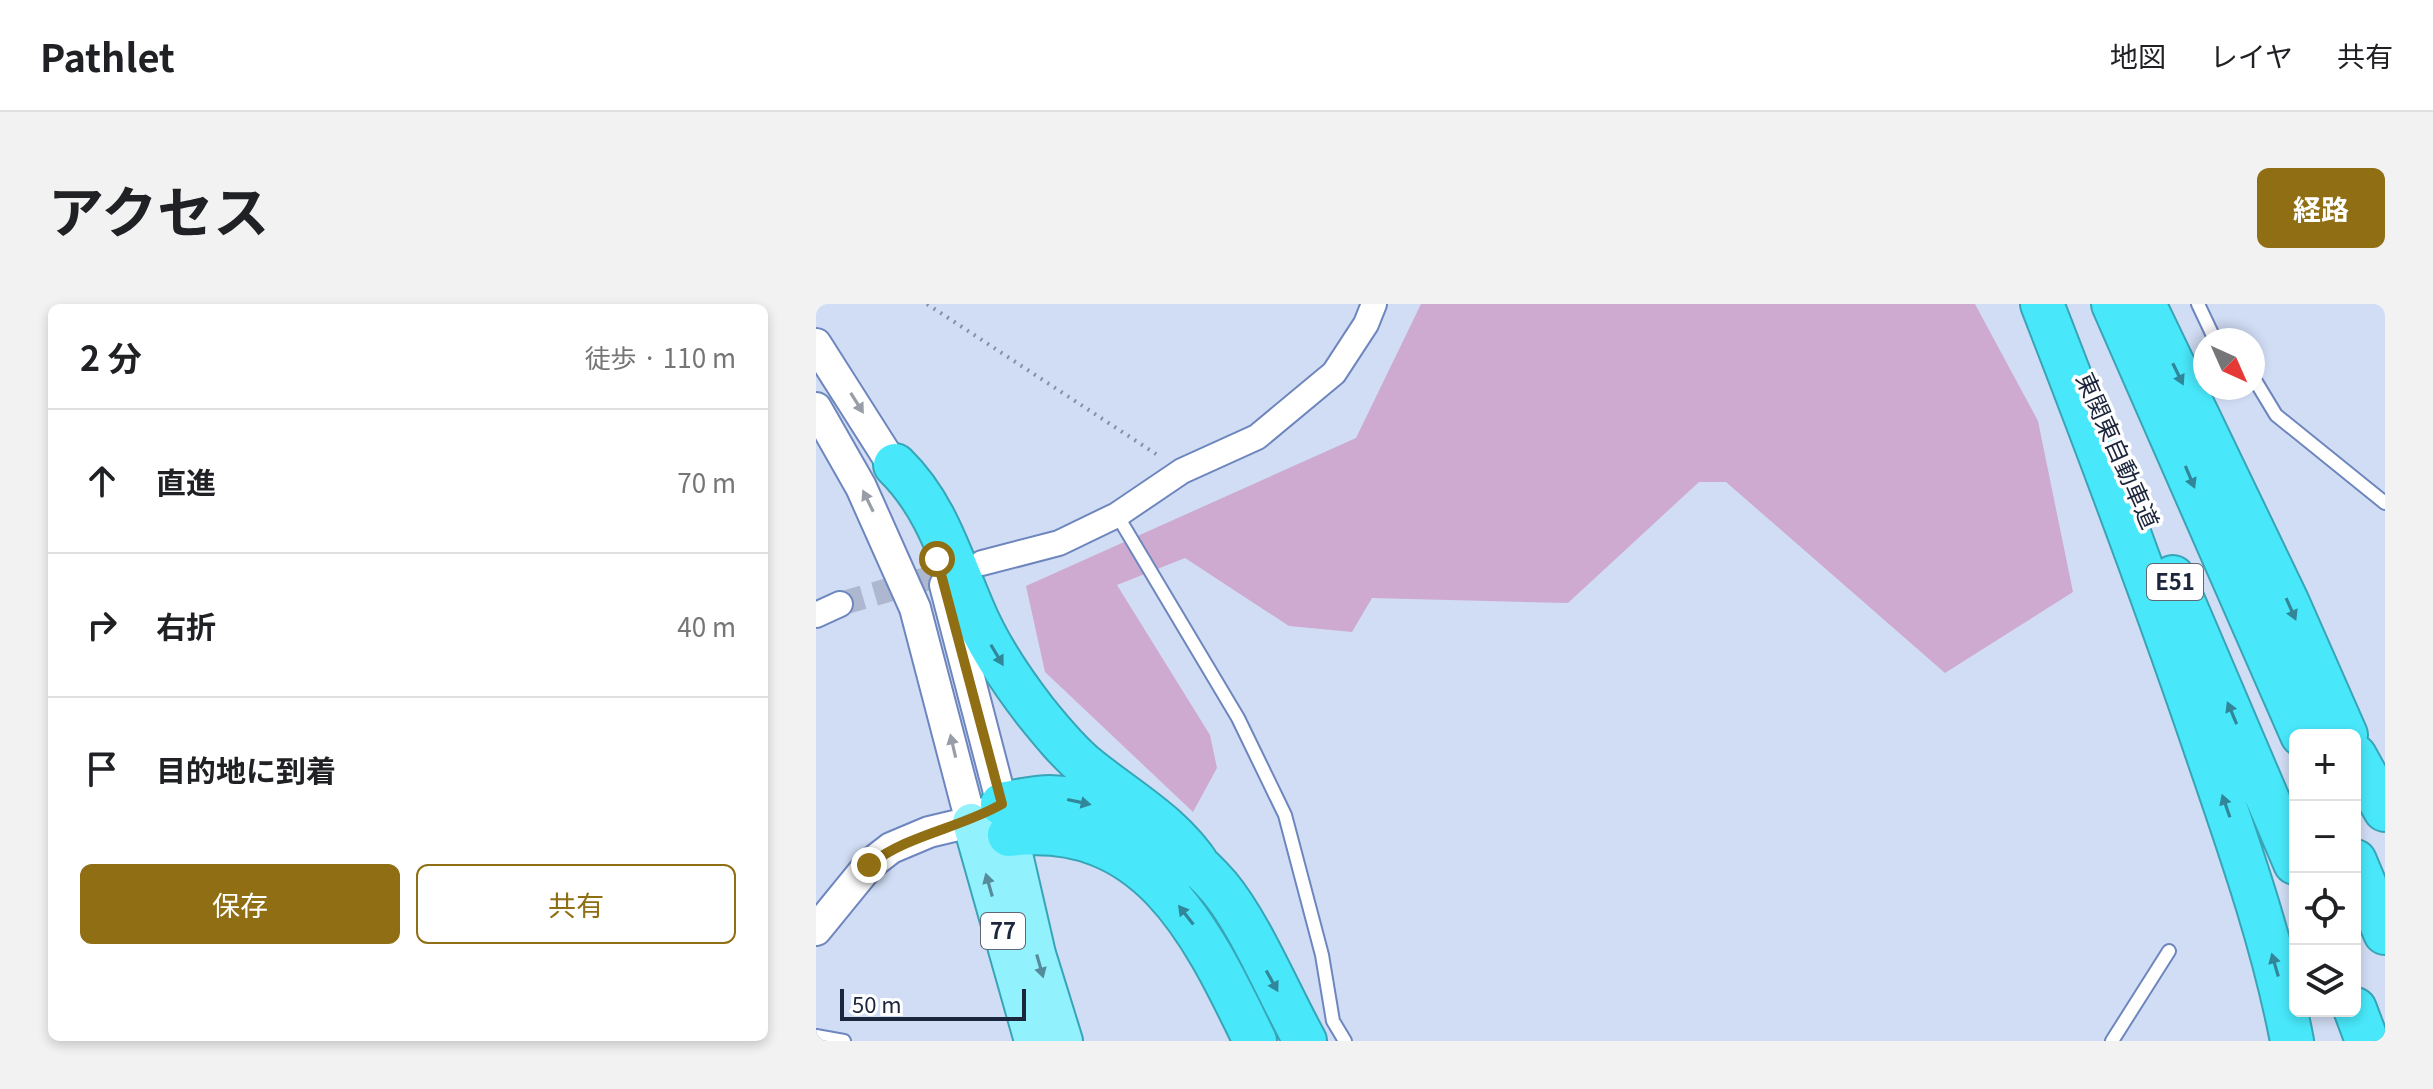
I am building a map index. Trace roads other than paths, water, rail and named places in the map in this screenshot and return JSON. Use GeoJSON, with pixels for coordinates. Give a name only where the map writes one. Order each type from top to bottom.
{"type":"FeatureCollection","features":[{"type":"Feature","properties":{"kind":"highway"},"geometry":{"type":"LineString","coordinates":[[2042,304],[2133,536],[2246,865],[2281,984],[2292,1041]]}},
{"type":"Feature","properties":{"kind":"highway","name":"東関東自動車道"},"geometry":{"type":"LineString","coordinates":[[2050,304],[2212,666],[2289,849]]}},
{"type":"Feature","properties":{"kind":"highway","name":"E51"},"geometry":{"type":"LineString","coordinates":[[2113,304],[2299,729]]}},
{"type":"Feature","properties":{"kind":"highway"},"geometry":{"type":"LineString","coordinates":[[2144,304],[2287,601],[2343,729]]}},
{"type":"Feature","properties":{"kind":"highway"},"geometry":{"type":"LineString","coordinates":[[895,465],[925,500],[948,543],[978,621],[997,656],[1035,711],[1086,767],[1185,844],[1201,869]]}},
{"type":"Feature","properties":{"kind":"highway"},"geometry":{"type":"LineString","coordinates":[[2361,767],[2385,810]]}},
{"type":"Feature","properties":{"kind":"highway"},"geometry":{"type":"LineString","coordinates":[[994,820],[1052,797],[1104,808],[1145,828],[1201,869],[1220,888],[1305,1041]]}},
{"type":"Feature","properties":{"kind":"highway"},"geometry":{"type":"LineString","coordinates":[[994,820],[1081,837],[1146,872],[1200,932],[1255,1041]]}},
{"type":"Feature","properties":{"kind":"highway"},"geometry":{"type":"LineString","coordinates":[[2360,873],[2385,933]]}},
{"type":"Feature","properties":{"kind":"highway"},"geometry":{"type":"LineString","coordinates":[[2358,1017],[2367,1041]]}},
{"type":"Feature","properties":{"kind":"main road","name":"77"},"geometry":{"type":"LineString","coordinates":[[994,820],[1033,1041]]}},
{"type":"Feature","properties":{"kind":"main road","name":"77"},"geometry":{"type":"LineString","coordinates":[[994,820],[1064,1041]]}},
{"type":"Feature","properties":{"kind":"street"},"geometry":{"type":"LineString","coordinates":[[982,563],[1059,543],[1117,515],[1182,471],[1257,437],[1334,373],[1366,324],[1374,304]]}},
{"type":"Feature","properties":{"kind":"street"},"geometry":{"type":"LineString","coordinates":[[816,344],[895,465],[920,516],[951,604],[994,820]]}},
{"type":"Feature","properties":{"kind":"street"},"geometry":{"type":"LineString","coordinates":[[816,408],[861,487],[915,608],[994,820]]}},
{"type":"Feature","properties":{"kind":"street"},"geometry":{"type":"LineString","coordinates":[[816,615],[840,604]]}},
{"type":"Feature","properties":{"kind":"street"},"geometry":{"type":"LineString","coordinates":[[816,930],[869,865],[891,848],[929,832],[994,820]]}},
{"type":"Feature","properties":{"kind":"lane"},"geometry":{"type":"LineString","coordinates":[[2198,304],[2209,328]]}},
{"type":"Feature","properties":{"kind":"lane"},"geometry":{"type":"LineString","coordinates":[[2265,397],[2276,415],[2385,503]]}},
{"type":"Feature","properties":{"kind":"lane"},"geometry":{"type":"LineString","coordinates":[[1117,515],[1238,718],[1285,815],[1322,955],[1333,1021],[1345,1041]]}},
{"type":"Feature","properties":{"kind":"lane"},"geometry":{"type":"LineString","coordinates":[[2112,1041],[2169,951]]}},
{"type":"Feature","properties":{"kind":"lane"},"geometry":{"type":"LineString","coordinates":[[816,1036],[844,1041]]}},
{"type":"Feature","properties":{"kind":"tunnel"},"geometry":{"type":"LineString","coordinates":[[840,604],[964,568]]}}]}
